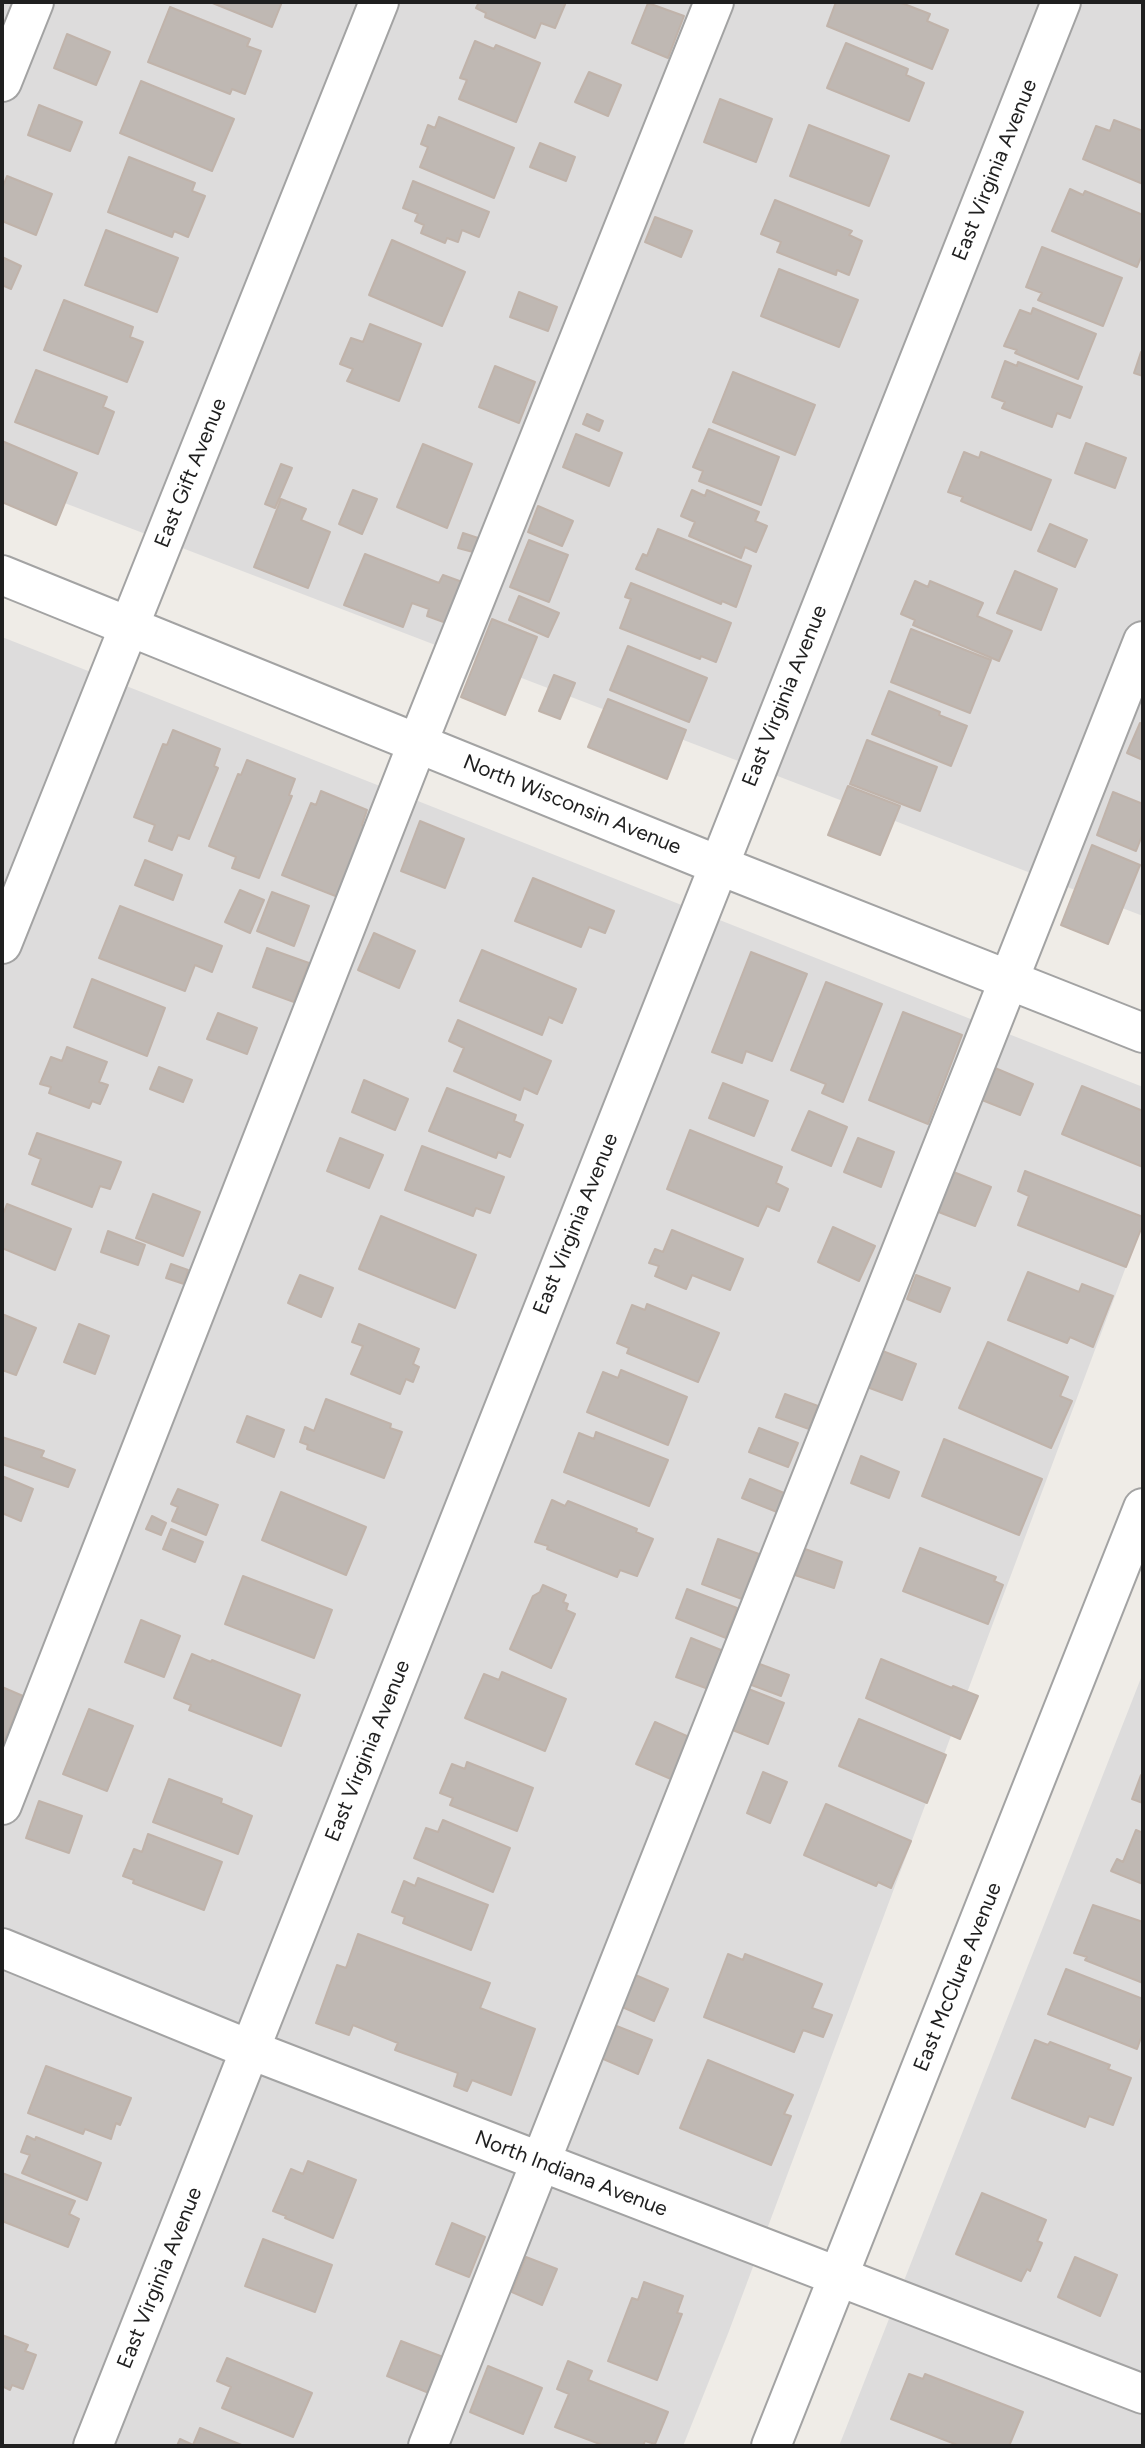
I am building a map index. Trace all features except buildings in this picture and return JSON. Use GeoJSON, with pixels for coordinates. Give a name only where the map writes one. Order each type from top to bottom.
{"type":"FeatureCollection","features":[{"type":"Feature","properties":{"kind":"street"},"geometry":{"type":"LineString","coordinates":[[2,82],[34,2]]}},
{"type":"Feature","properties":{"kind":"street","name":"East Gift Avenue"},"geometry":{"type":"LineString","coordinates":[[2,944],[379,2]]}},
{"type":"Feature","properties":{"kind":"street"},"geometry":{"type":"LineString","coordinates":[[2,1805],[418,742],[714,2]]}},
{"type":"Feature","properties":{"kind":"street","name":"East Virginia Avenue"},"geometry":{"type":"LineString","coordinates":[[93,2446],[1062,2]]}},
{"type":"Feature","properties":{"kind":"street","name":"North Wisconsin Avenue"},"geometry":{"type":"LineString","coordinates":[[2,575],[1143,1033]]}},
{"type":"Feature","properties":{"kind":"street"},"geometry":{"type":"LineString","coordinates":[[428,2446],[1143,641]]}},
{"type":"Feature","properties":{"kind":"street","name":"East McClure Avenue"},"geometry":{"type":"LineString","coordinates":[[771,2446],[1143,1508]]}},
{"type":"Feature","properties":{"kind":"street","name":"North Indiana Avenue"},"geometry":{"type":"LineString","coordinates":[[2,1948],[251,2050],[541,2163],[1143,2392]]}},
{"type":"Feature","properties":{"kind":"shaded area"},"geometry":{"type":"Polygon","coordinates":[[[2,2],[1143,2],[1143,916],[2,479],[2,2]]]}},
{"type":"Feature","properties":{"kind":"shaded area"},"geometry":{"type":"Polygon","coordinates":[[[2,637],[1143,1087],[1143,1221],[729,2331],[683,2446],[2,2446],[2,637]]]}},
{"type":"Feature","properties":{"kind":"shaded area"},"geometry":{"type":"Polygon","coordinates":[[[1143,1673],[1143,2446],[839,2446],[1143,1673]]]}}]}
